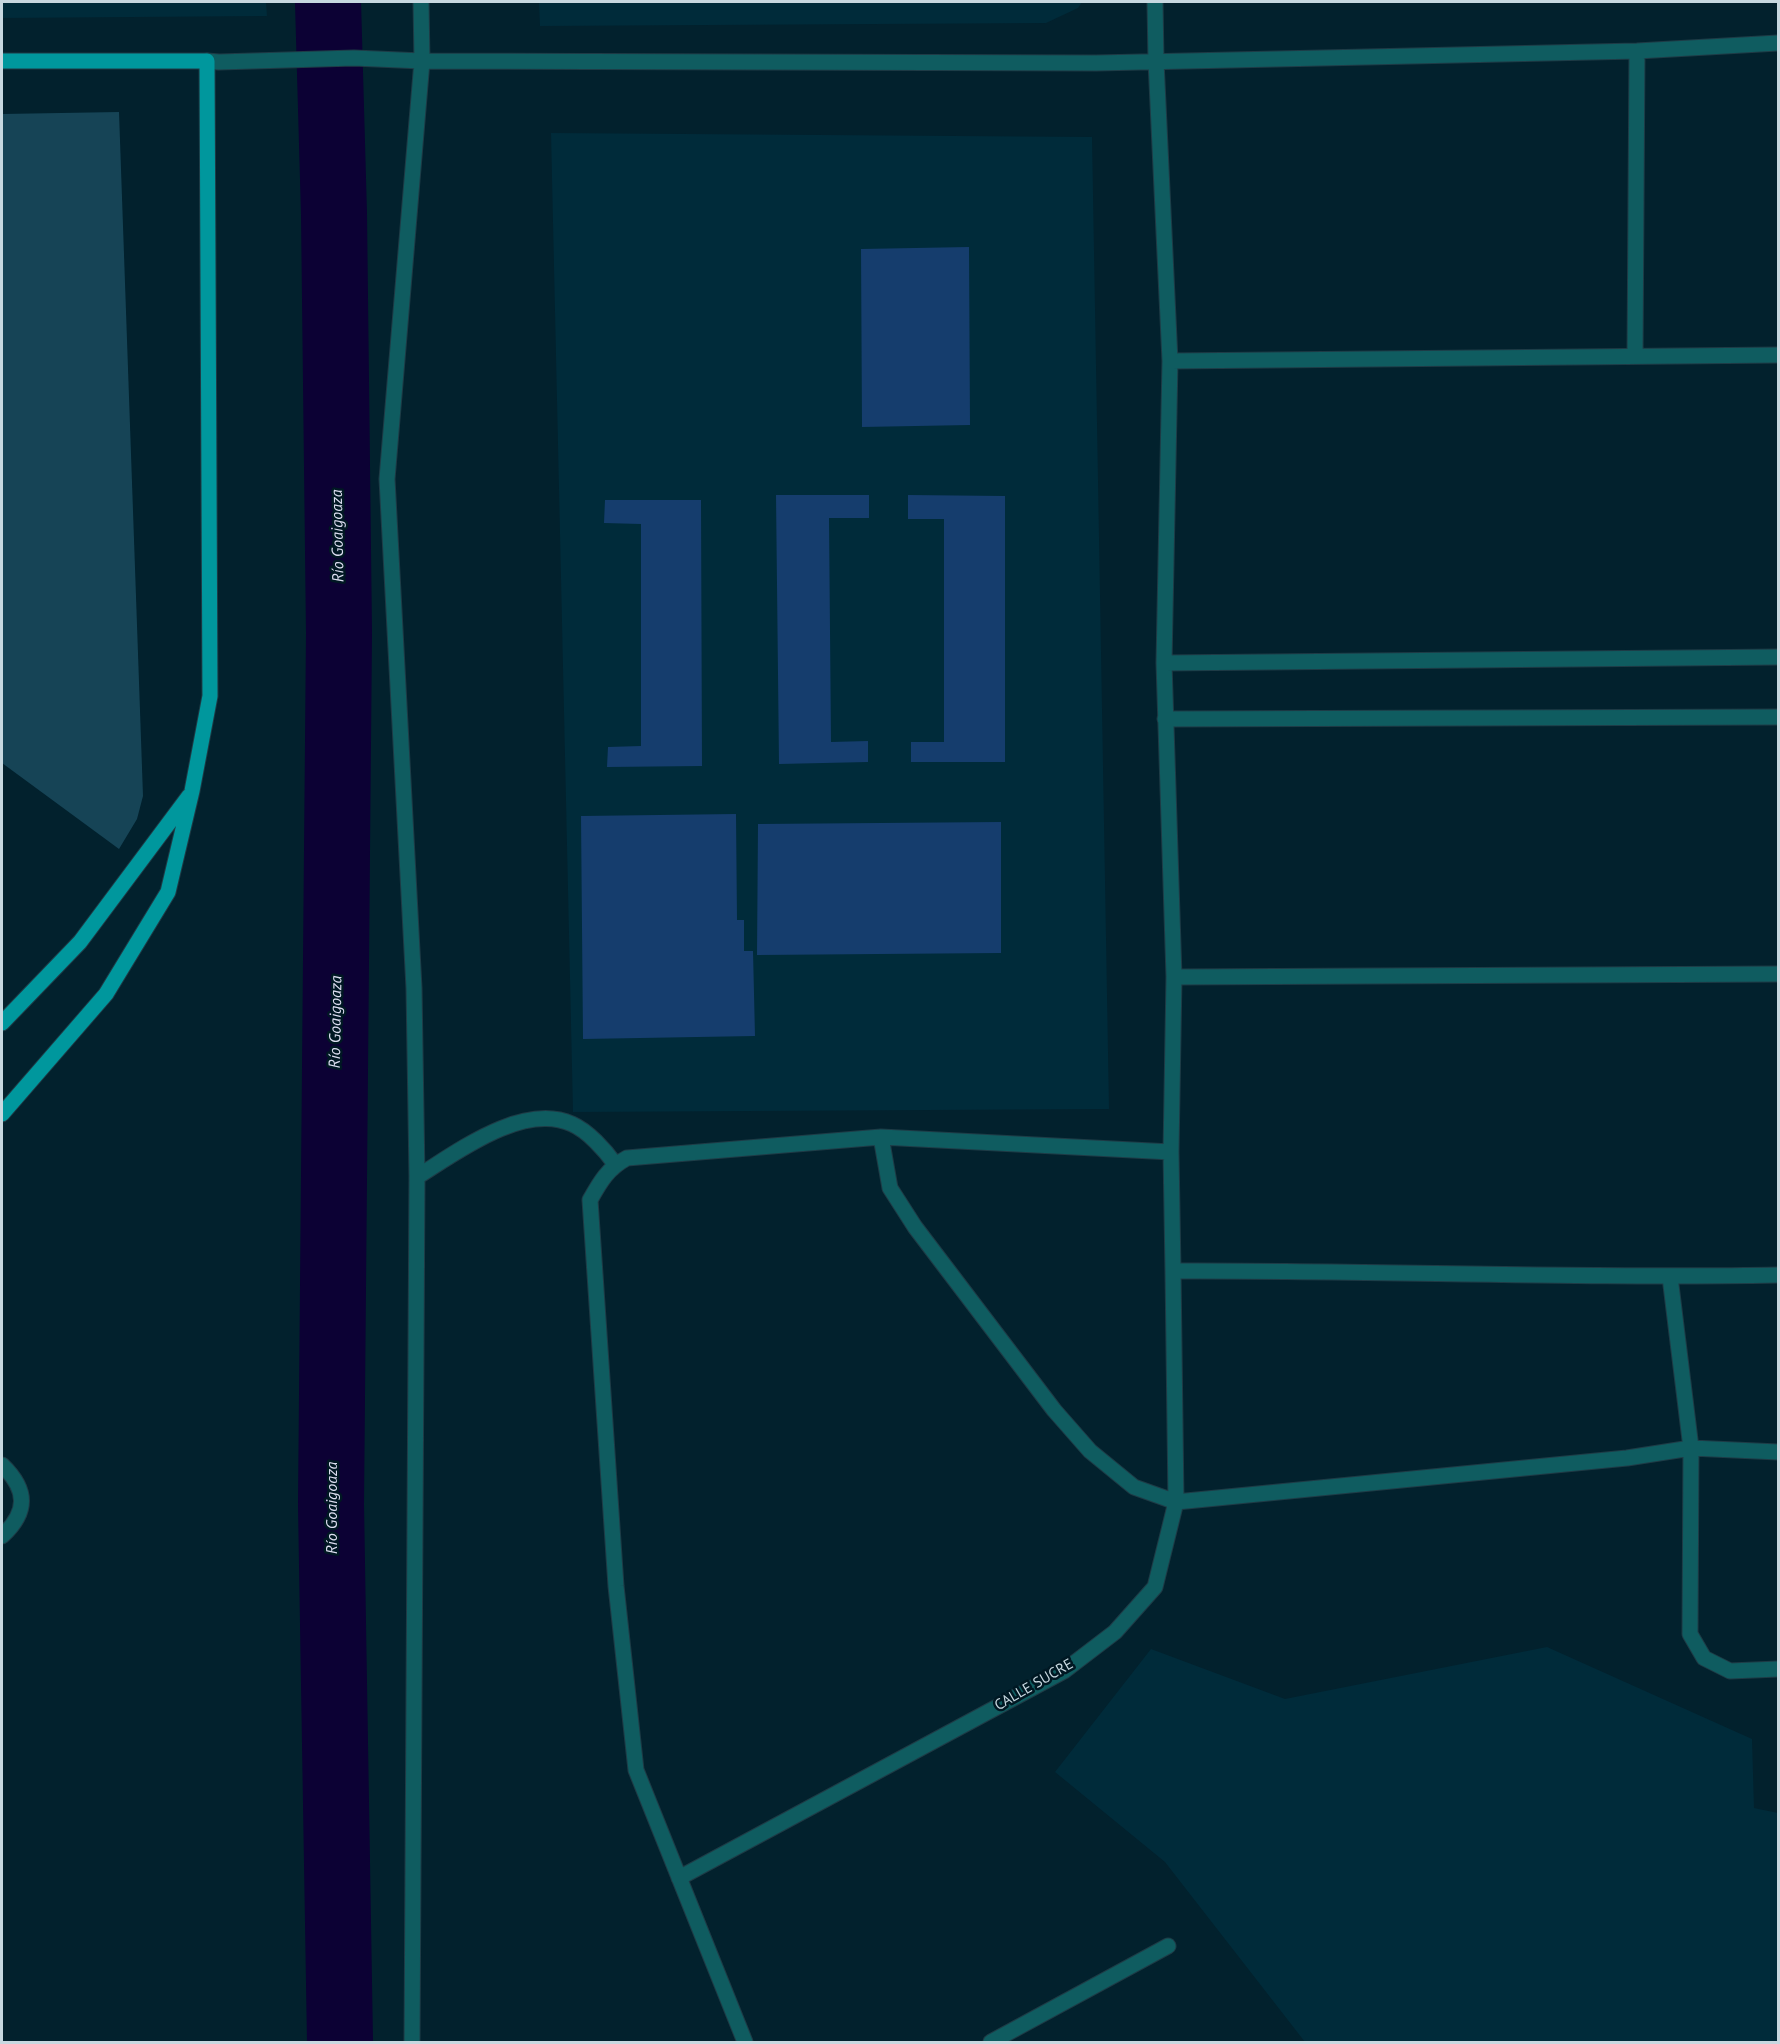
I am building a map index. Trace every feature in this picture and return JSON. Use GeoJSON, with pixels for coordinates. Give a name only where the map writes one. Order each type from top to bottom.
{"type":"FeatureCollection","features":[{"type":"Feature","properties":{"kind":"main road"},"geometry":{"type":"LineString","coordinates":[[2,61],[213,62],[210,696],[192,791],[168,892],[106,994],[2,1114]]}},
{"type":"Feature","properties":{"kind":"main road"},"geometry":{"type":"LineString","coordinates":[[2,1023],[80,942],[192,791]]}},
{"type":"Feature","properties":{"kind":"street"},"geometry":{"type":"LineString","coordinates":[[412,2043],[417,1177],[414,988],[387,479],[422,61],[421,2]]}},
{"type":"Feature","properties":{"kind":"street","name":"CALLE SUCRE"},"geometry":{"type":"LineString","coordinates":[[680,1878],[1064,1671],[1115,1632],[1155,1587],[1176,1502],[1172,1152],[1174,977],[1164,663],[1170,361],[1155,2]]}},
{"type":"Feature","properties":{"kind":"street"},"geometry":{"type":"LineString","coordinates":[[213,62],[354,58],[422,61],[1096,63],[1637,51],[1779,43]]}},
{"type":"Feature","properties":{"kind":"street"},"geometry":{"type":"LineString","coordinates":[[1635,356],[1637,51]]}},
{"type":"Feature","properties":{"kind":"street"},"geometry":{"type":"LineString","coordinates":[[1170,361],[1779,355]]}},
{"type":"Feature","properties":{"kind":"street"},"geometry":{"type":"LineString","coordinates":[[1164,663],[1779,657]]}},
{"type":"Feature","properties":{"kind":"street"},"geometry":{"type":"LineString","coordinates":[[1165,719],[1779,717]]}},
{"type":"Feature","properties":{"kind":"street"},"geometry":{"type":"LineString","coordinates":[[1174,977],[1779,974]]}},
{"type":"Feature","properties":{"kind":"street"},"geometry":{"type":"LineString","coordinates":[[417,1177],[467,1145],[494,1131],[527,1121],[554,1119],[573,1124],[603,1147],[615,1164]]}},
{"type":"Feature","properties":{"kind":"street"},"geometry":{"type":"LineString","coordinates":[[745,2043],[636,1770],[616,1586],[590,1200],[605,1175],[615,1164],[627,1158],[881,1137],[1172,1152]]}},
{"type":"Feature","properties":{"kind":"street"},"geometry":{"type":"LineString","coordinates":[[881,1137],[890,1188],[896,1198],[915,1227],[1054,1410],[1090,1451],[1134,1487],[1176,1502],[1627,1458],[1691,1448],[1779,1452]]}},
{"type":"Feature","properties":{"kind":"street"},"geometry":{"type":"LineString","coordinates":[[1173,1271],[1327,1271],[1670,1277],[1779,1275]]}},
{"type":"Feature","properties":{"kind":"street"},"geometry":{"type":"LineString","coordinates":[[1670,1277],[1691,1448],[1690,1634],[1704,1658],[1730,1671],[1779,1669]]}},
{"type":"Feature","properties":{"kind":"street"},"geometry":{"type":"LineString","coordinates":[[2,1465],[11,1474],[22,1497],[21,1512],[13,1526],[2,1536]]}},
{"type":"Feature","properties":{"kind":"street"},"geometry":{"type":"LineString","coordinates":[[991,2043],[1168,1946]]}},
{"type":"Feature","properties":{"kind":"shaded area"},"geometry":{"type":"Polygon","coordinates":[[[2,2],[266,2],[267,16],[2,18],[2,2]]]}},
{"type":"Feature","properties":{"kind":"shaded area"},"geometry":{"type":"Polygon","coordinates":[[[539,2],[1082,2],[1078,8],[1046,23],[540,26],[539,2]]]}},
{"type":"Feature","properties":{"kind":"shaded area"},"geometry":{"type":"Polygon","coordinates":[[[119,112],[143,796],[137,819],[119,849],[2,763],[2,114],[119,112]]]}},
{"type":"Feature","properties":{"kind":"shaded area"},"geometry":{"type":"Polygon","coordinates":[[[551,133],[1092,137],[1109,1109],[573,1112],[551,133]]]}},
{"type":"Feature","properties":{"kind":"shaded area"},"geometry":{"type":"Polygon","coordinates":[[[1547,1647],[1752,1739],[1754,1808],[1778,1813],[1778,2042],[1305,2042],[1165,1862],[1055,1772],[1151,1649],[1285,1699],[1547,1647]]]}},
{"type":"Feature","properties":{"kind":"building"},"geometry":{"type":"Polygon","coordinates":[[[969,247],[970,425],[862,427],[861,249],[969,247]]]}},
{"type":"Feature","properties":{"kind":"building"},"geometry":{"type":"Polygon","coordinates":[[[776,495],[869,495],[869,518],[829,518],[831,742],[868,741],[868,762],[779,764],[776,495]]]}},
{"type":"Feature","properties":{"kind":"building"},"geometry":{"type":"Polygon","coordinates":[[[908,495],[1005,496],[1005,762],[911,762],[911,742],[944,742],[944,519],[908,519],[908,495]]]}},
{"type":"Feature","properties":{"kind":"building"},"geometry":{"type":"Polygon","coordinates":[[[605,500],[701,500],[702,766],[607,767],[608,747],[641,746],[641,524],[604,523],[605,500]]]}},
{"type":"Feature","properties":{"kind":"building"},"geometry":{"type":"Polygon","coordinates":[[[736,814],[737,920],[744,920],[744,951],[753,951],[755,1036],[583,1039],[581,816],[736,814]]]}},
{"type":"Feature","properties":{"kind":"building"},"geometry":{"type":"Polygon","coordinates":[[[1001,822],[1001,953],[757,955],[758,824],[1001,822]]]}},
{"type":"Feature","properties":{"kind":"waterway","name":"Río Goaigoaza"},"geometry":{"type":"LineString","coordinates":[[328,2],[334,214],[339,633],[331,1504],[340,2042]]}}]}
